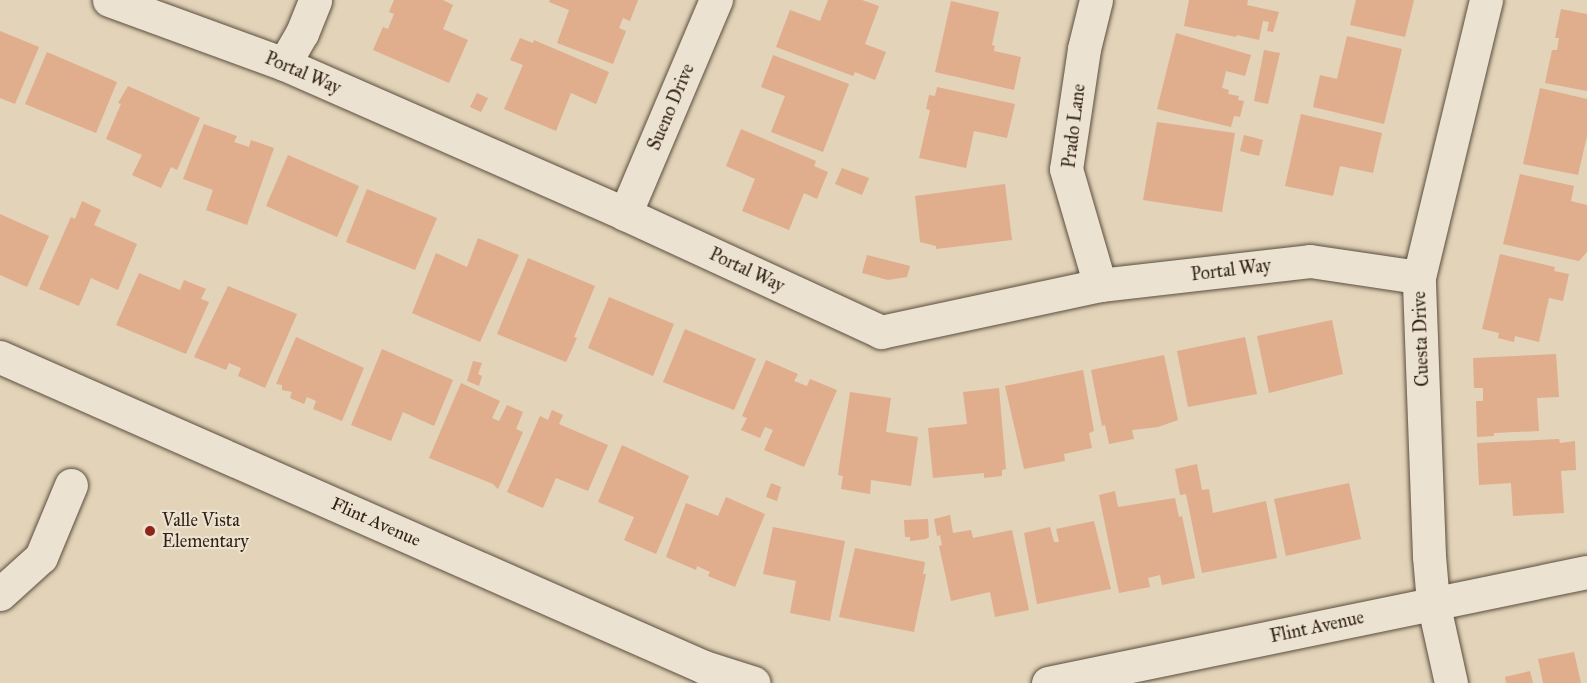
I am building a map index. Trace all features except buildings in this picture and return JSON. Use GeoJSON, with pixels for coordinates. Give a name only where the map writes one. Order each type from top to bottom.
{"type":"FeatureCollection","features":[{"type":"Feature","properties":{"kind":"street","name":"Portal Way"},"geometry":{"type":"LineString","coordinates":[[109,0],[284,64],[625,214],[881,332],[1100,285],[1310,261],[1419,277]]}},
{"type":"Feature","properties":{"kind":"street"},"geometry":{"type":"LineString","coordinates":[[284,64],[302,33],[315,0]]}},
{"type":"Feature","properties":{"kind":"street","name":"Sueno Drive"},"geometry":{"type":"LineString","coordinates":[[625,214],[716,0]]}},
{"type":"Feature","properties":{"kind":"street","name":"Prado Lane"},"geometry":{"type":"LineString","coordinates":[[1096,0],[1084,49],[1066,168],[1100,285]]}},
{"type":"Feature","properties":{"kind":"street","name":"Cuesta Drive"},"geometry":{"type":"LineString","coordinates":[[1451,683],[1433,603],[1419,277],[1486,0]]}},
{"type":"Feature","properties":{"kind":"street","name":"Flint Avenue"},"geometry":{"type":"LineString","coordinates":[[0,357],[704,667],[754,683]]}},
{"type":"Feature","properties":{"kind":"street"},"geometry":{"type":"LineString","coordinates":[[0,594],[41,558],[71,485]]}},
{"type":"Feature","properties":{"kind":"street","name":"Flint Avenue"},"geometry":{"type":"LineString","coordinates":[[1048,683],[1587,572]]}},
{"type":"Feature","properties":{"kind":"place","name":"Valle Vista Elementary"},"geometry":{"type":"Point","coordinates":[150,531]}}]}
